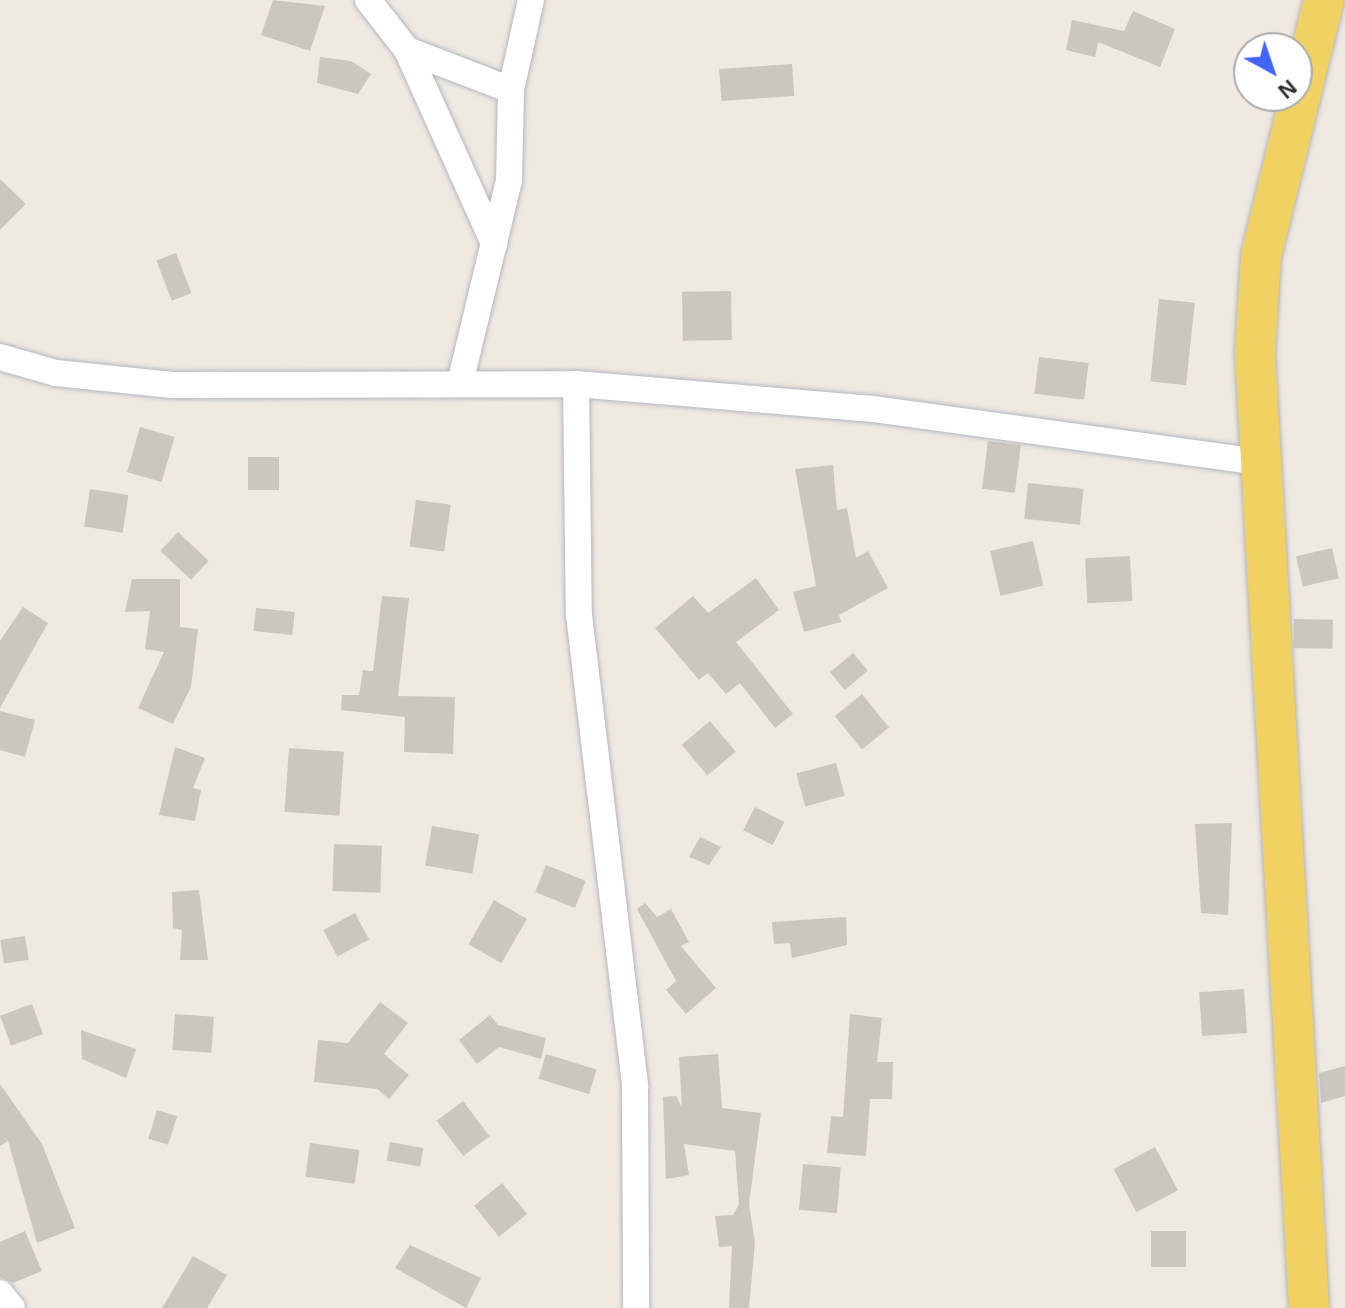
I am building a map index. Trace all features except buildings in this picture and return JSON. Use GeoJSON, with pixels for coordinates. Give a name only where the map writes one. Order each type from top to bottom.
{"type":"FeatureCollection","features":[{"type":"Feature","properties":{"kind":"main road"},"geometry":{"type":"LineString","coordinates":[[1309,1308],[1260,462],[1261,256],[1324,0]]}},
{"type":"Feature","properties":{"kind":"street"},"geometry":{"type":"LineString","coordinates":[[368,0],[407,50],[494,244]]}},
{"type":"Feature","properties":{"kind":"street"},"geometry":{"type":"LineString","coordinates":[[460,383],[509,181],[511,90],[531,0]]}},
{"type":"Feature","properties":{"kind":"street"},"geometry":{"type":"LineString","coordinates":[[407,50],[511,90]]}},
{"type":"Feature","properties":{"kind":"street"},"geometry":{"type":"LineString","coordinates":[[0,357],[56,373],[172,385],[576,384],[873,409],[1260,462]]}},
{"type":"Feature","properties":{"kind":"street"},"geometry":{"type":"LineString","coordinates":[[576,384],[579,615],[635,1087],[636,1308]]}},
{"type":"Feature","properties":{"kind":"street"},"geometry":{"type":"LineString","coordinates":[[0,1293],[12,1308]]}}]}
